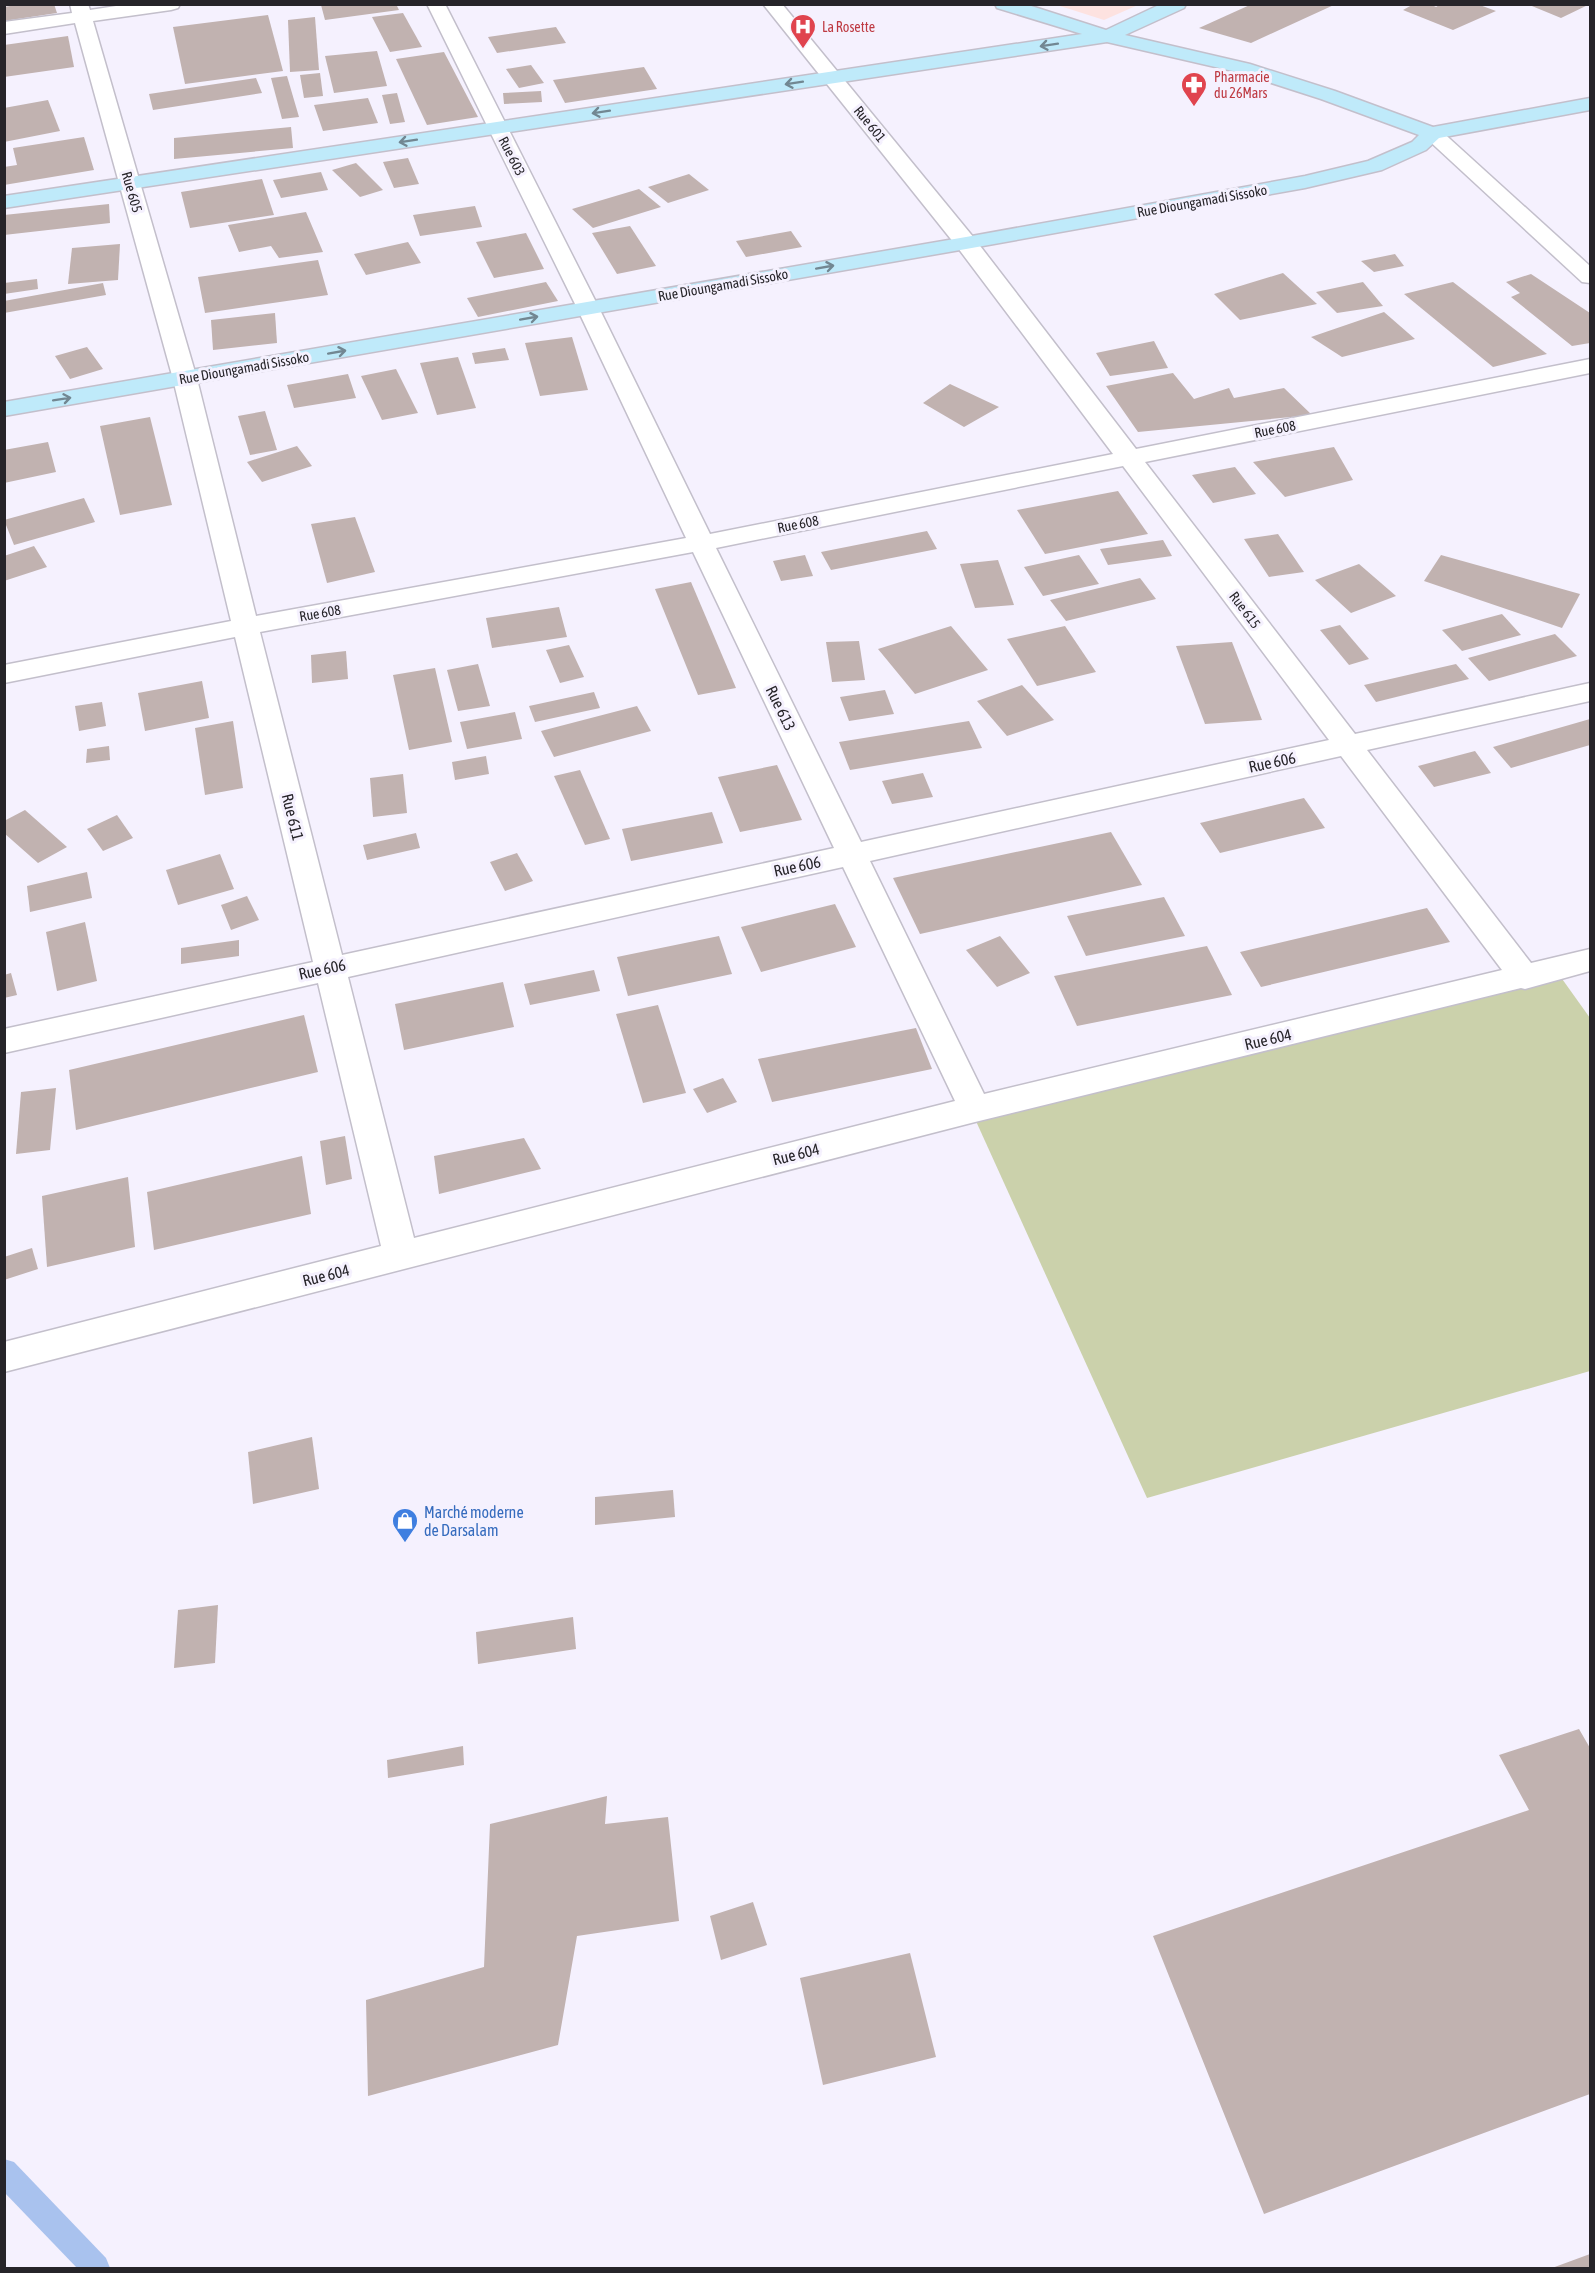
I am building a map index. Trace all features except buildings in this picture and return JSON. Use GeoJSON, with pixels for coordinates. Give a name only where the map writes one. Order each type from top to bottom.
{"type":"FeatureCollection","features":[{"type":"Feature","properties":{"kind":"street"},"geometry":{"type":"LineString","coordinates":[[4,28],[81,11],[171,4]]}},
{"type":"Feature","properties":{"kind":"street","name":"Rue 603"},"geometry":{"type":"LineString","coordinates":[[436,4],[588,308]]}},
{"type":"Feature","properties":{"kind":"street","name":"Rue 601"},"geometry":{"type":"LineString","coordinates":[[772,4],[966,243]]}},
{"type":"Feature","properties":{"kind":"street"},"geometry":{"type":"LineString","coordinates":[[1004,4],[1107,36],[1243,68],[1328,95],[1432,133],[1590,277]]}},
{"type":"Feature","properties":{"kind":"street"},"geometry":{"type":"LineString","coordinates":[[4,202],[1107,36],[1177,4]]}},
{"type":"Feature","properties":{"kind":"street","name":"Rue 605"},"geometry":{"type":"LineString","coordinates":[[81,11],[185,379]]}},
{"type":"Feature","properties":{"kind":"street"},"geometry":{"type":"LineString","coordinates":[[1432,133],[1590,104]]}},
{"type":"Feature","properties":{"kind":"street","name":"Rue Dioungamadi Sissoko"},"geometry":{"type":"LineString","coordinates":[[4,409],[966,243],[1305,182],[1375,166],[1419,146],[1432,133]]}},
{"type":"Feature","properties":{"kind":"street","name":"Rue 615"},"geometry":{"type":"LineString","coordinates":[[966,243],[1525,978]]}},
{"type":"Feature","properties":{"kind":"street","name":"Rue 613"},"geometry":{"type":"LineString","coordinates":[[588,308],[975,1109]]}},
{"type":"Feature","properties":{"kind":"street","name":"Rue 608"},"geometry":{"type":"LineString","coordinates":[[4,674],[246,626],[701,543],[1590,366]]}},
{"type":"Feature","properties":{"kind":"street","name":"Rue 611"},"geometry":{"type":"LineString","coordinates":[[185,379],[401,1256]]}},
{"type":"Feature","properties":{"kind":"street","name":"Rue 606"},"geometry":{"type":"LineString","coordinates":[[4,1041],[1590,692]]}},
{"type":"Feature","properties":{"kind":"street","name":"Rue 604"},"geometry":{"type":"LineString","coordinates":[[4,1357],[975,1109],[1525,978],[1590,960]]}},
{"type":"Feature","properties":{"kind":"shaded area"},"geometry":{"type":"Polygon","coordinates":[[[1057,5],[1138,5],[1104,20],[1057,5]]]}},
{"type":"Feature","properties":{"kind":"green space"},"geometry":{"type":"Polygon","coordinates":[[[1560,976],[1590,1018],[1590,1371],[1147,1498],[975,1119],[1560,976]]]}},
{"type":"Feature","properties":{"kind":"waterway"},"geometry":{"type":"LineString","coordinates":[[4,2172],[96,2268]]}},
{"type":"Feature","properties":{"kind":"place","name":"La Rosette"},"geometry":{"type":"Point","coordinates":[803,50]}},
{"type":"Feature","properties":{"kind":"place","name":"Pharmacie du 26Mars"},"geometry":{"type":"Point","coordinates":[1194,108]}},
{"type":"Feature","properties":{"kind":"place","name":"Marché moderne de Darsalam"},"geometry":{"type":"Point","coordinates":[405,1544]}}]}
